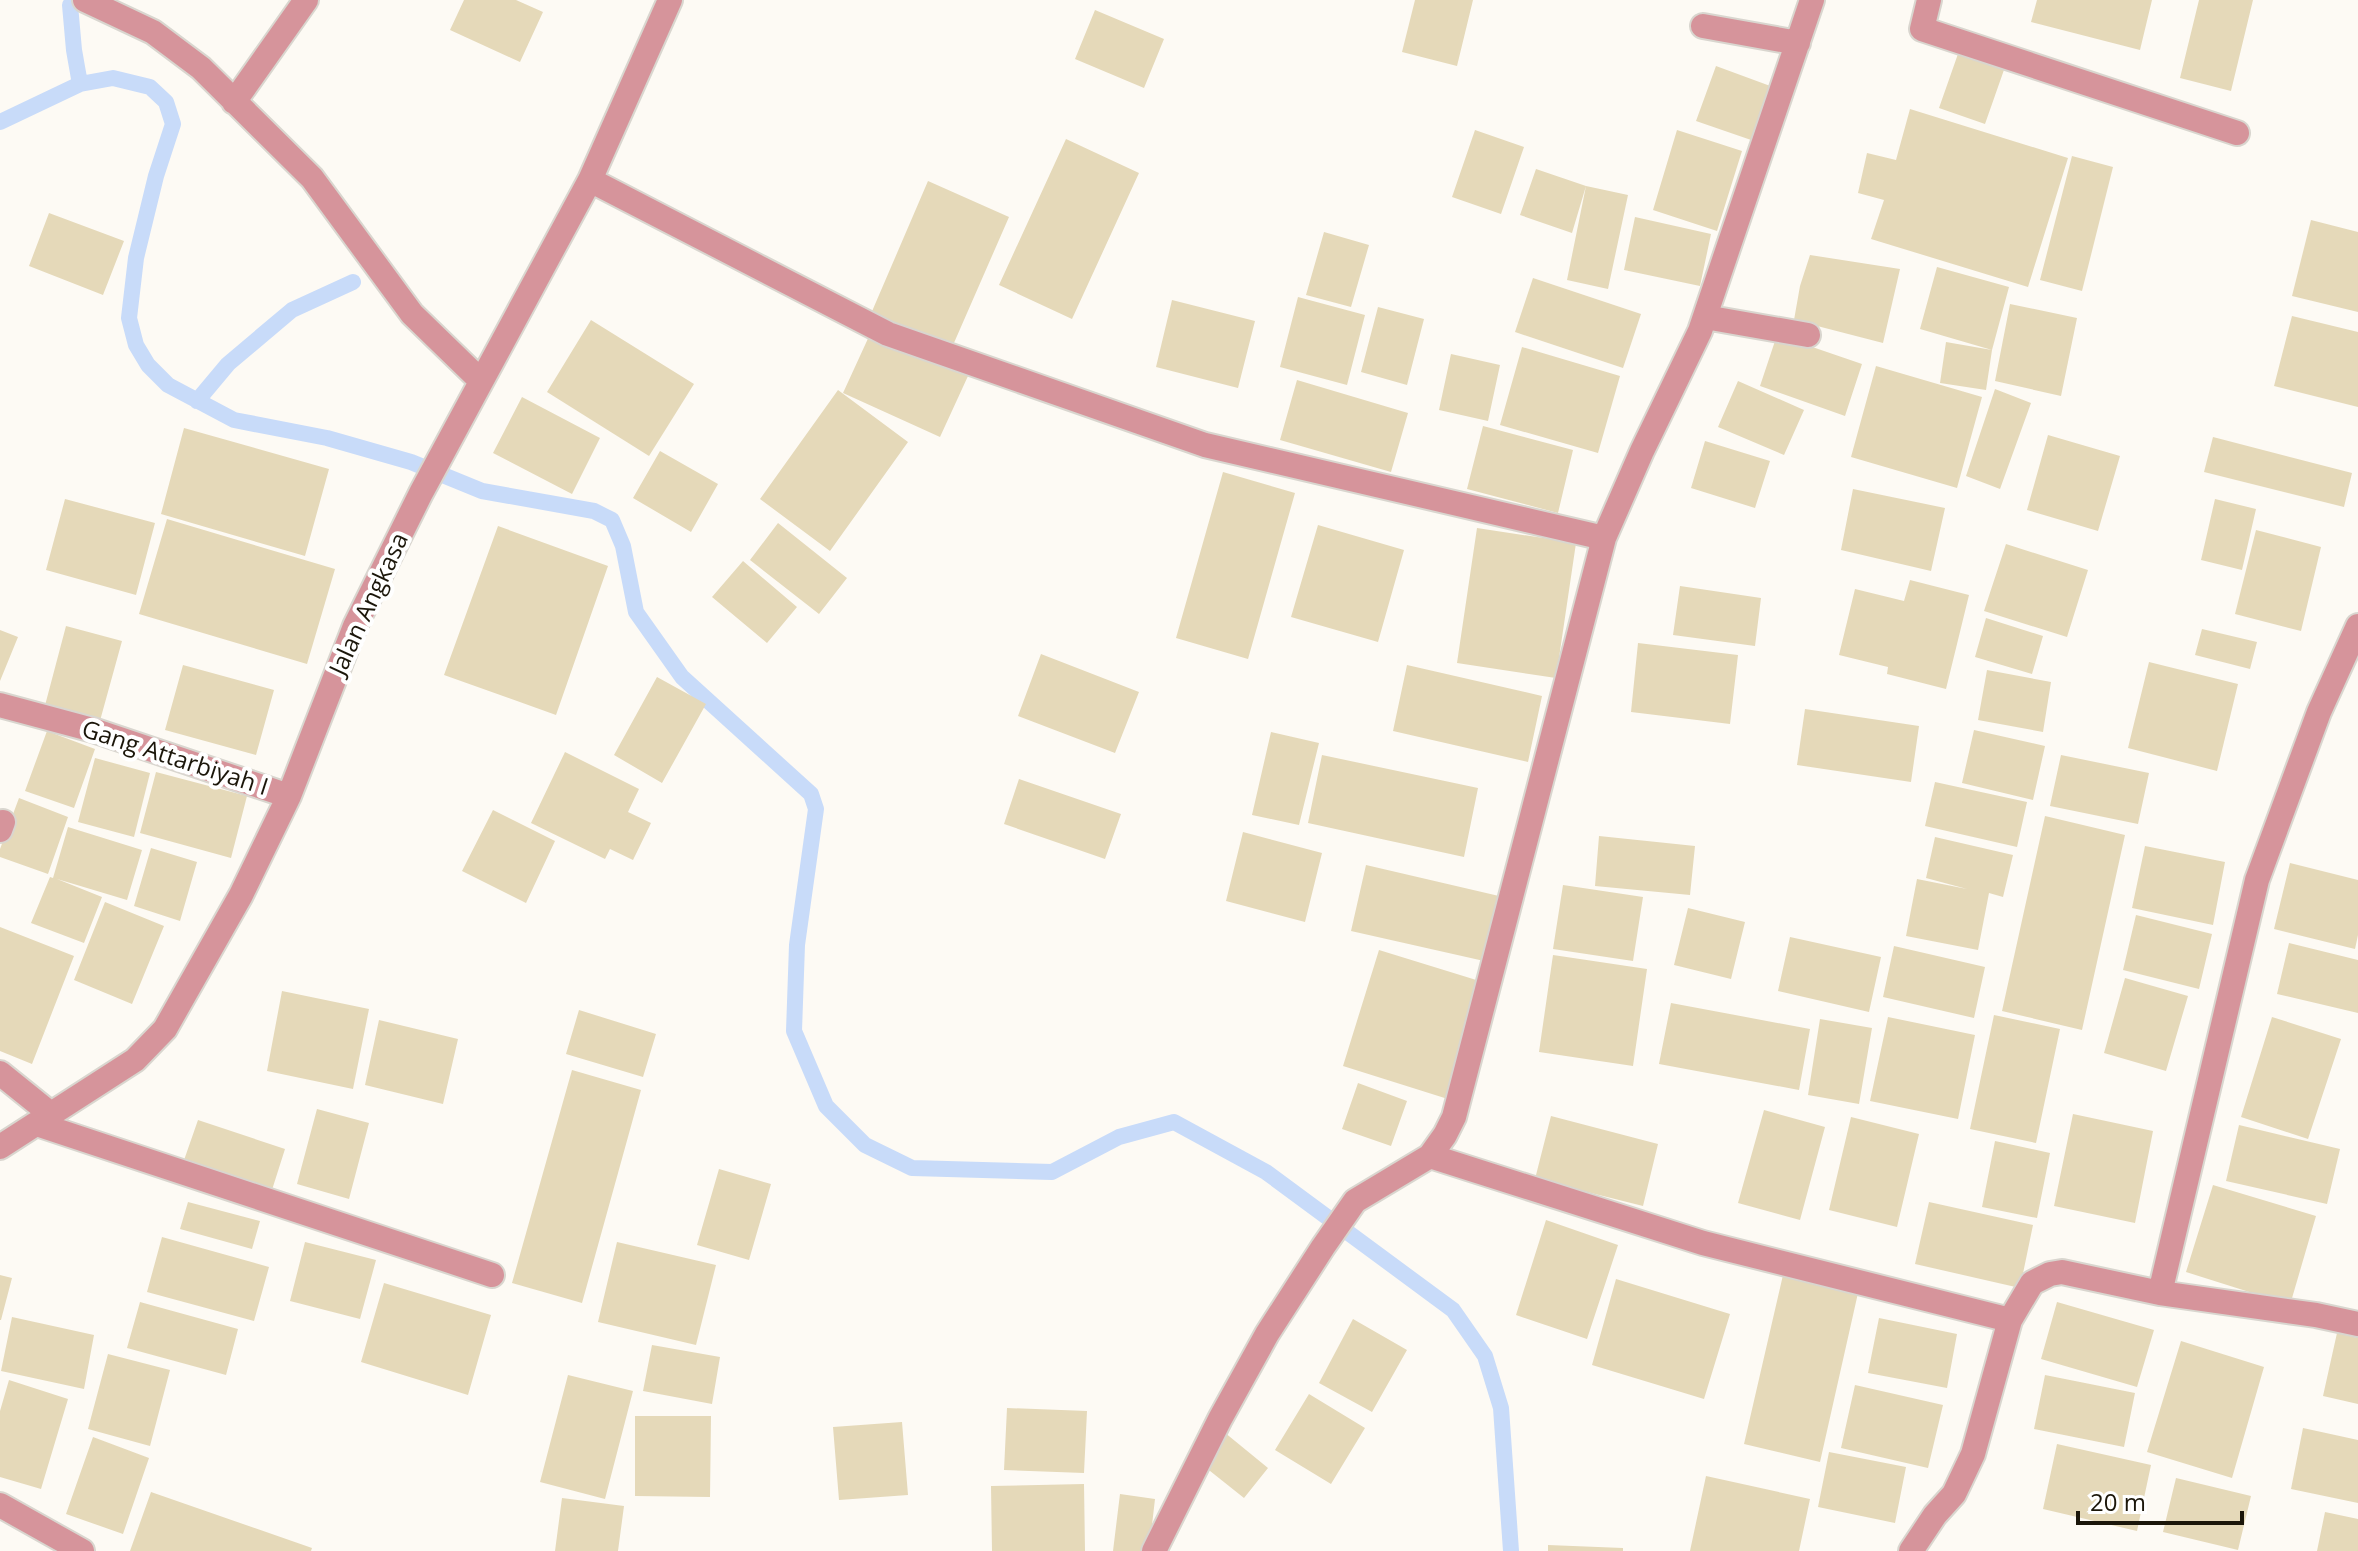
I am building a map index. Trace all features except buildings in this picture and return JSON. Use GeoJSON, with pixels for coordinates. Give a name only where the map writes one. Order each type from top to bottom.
{"type":"FeatureCollection","features":[{"type":"Feature","properties":{"kind":"street"},"geometry":{"type":"LineString","coordinates":[[85,0],[153,32],[201,68],[312,178],[412,314],[481,381]]}},
{"type":"Feature","properties":{"kind":"street"},"geometry":{"type":"LineString","coordinates":[[234,102],[306,0]]}},
{"type":"Feature","properties":{"kind":"street","name":"Jalan Angkasa"},"geometry":{"type":"LineString","coordinates":[[0,1147],[135,1060],[165,1029],[241,895],[289,796],[355,626],[421,493],[590,180],[670,0]]}},
{"type":"Feature","properties":{"kind":"street"},"geometry":{"type":"LineString","coordinates":[[1154,1551],[1260,1346],[1323,1247],[1355,1201],[1430,1156],[1454,1117],[1604,538],[1705,317],[1812,0]]}},
{"type":"Feature","properties":{"kind":"street"},"geometry":{"type":"LineString","coordinates":[[1929,0],[1922,29],[2237,133]]}},
{"type":"Feature","properties":{"kind":"street"},"geometry":{"type":"LineString","coordinates":[[1703,26],[1798,43]]}},
{"type":"Feature","properties":{"kind":"street"},"geometry":{"type":"LineString","coordinates":[[590,180],[888,334],[1205,445],[1604,538]]}},
{"type":"Feature","properties":{"kind":"street"},"geometry":{"type":"LineString","coordinates":[[1705,317],[1808,335]]}},
{"type":"Feature","properties":{"kind":"street"},"geometry":{"type":"LineString","coordinates":[[2160,1293],[2257,880],[2329,688],[2358,626]]}},
{"type":"Feature","properties":{"kind":"street","name":"Gang Attarbiyah I"},"geometry":{"type":"LineString","coordinates":[[0,705],[149,748],[289,796]]}},
{"type":"Feature","properties":{"kind":"street"},"geometry":{"type":"LineString","coordinates":[[0,1073],[44,1120],[492,1275]]}},
{"type":"Feature","properties":{"kind":"street"},"geometry":{"type":"LineString","coordinates":[[1430,1156],[1703,1243],[2010,1320]]}},
{"type":"Feature","properties":{"kind":"street"},"geometry":{"type":"LineString","coordinates":[[1911,1551],[1935,1515],[1954,1494],[1973,1454],[2010,1320],[2032,1283],[2062,1272],[2160,1293],[2358,1324]]}},
{"type":"Feature","properties":{"kind":"street"},"geometry":{"type":"LineString","coordinates":[[0,1505],[82,1551]]}},
{"type":"Feature","properties":{"kind":"waterway"},"geometry":{"type":"LineString","coordinates":[[70,5],[80,84]]}},
{"type":"Feature","properties":{"kind":"waterway"},"geometry":{"type":"LineString","coordinates":[[0,122],[80,84],[113,78],[150,87],[166,102],[173,124],[156,176],[136,258],[129,318],[136,345],[148,365],[168,385],[234,420],[327,438],[411,462],[482,491],[594,511],[612,520],[623,546],[636,612],[682,677],[811,794],[816,809],[797,945],[794,1031],[826,1106],[865,1145],[912,1168],[1052,1172],[1119,1137],[1174,1122],[1266,1172],[1453,1310],[1485,1356],[1501,1408],[1511,1551]]}},
{"type":"Feature","properties":{"kind":"waterway"},"geometry":{"type":"LineString","coordinates":[[197,401],[228,364],[292,310],[353,282]]}}]}
